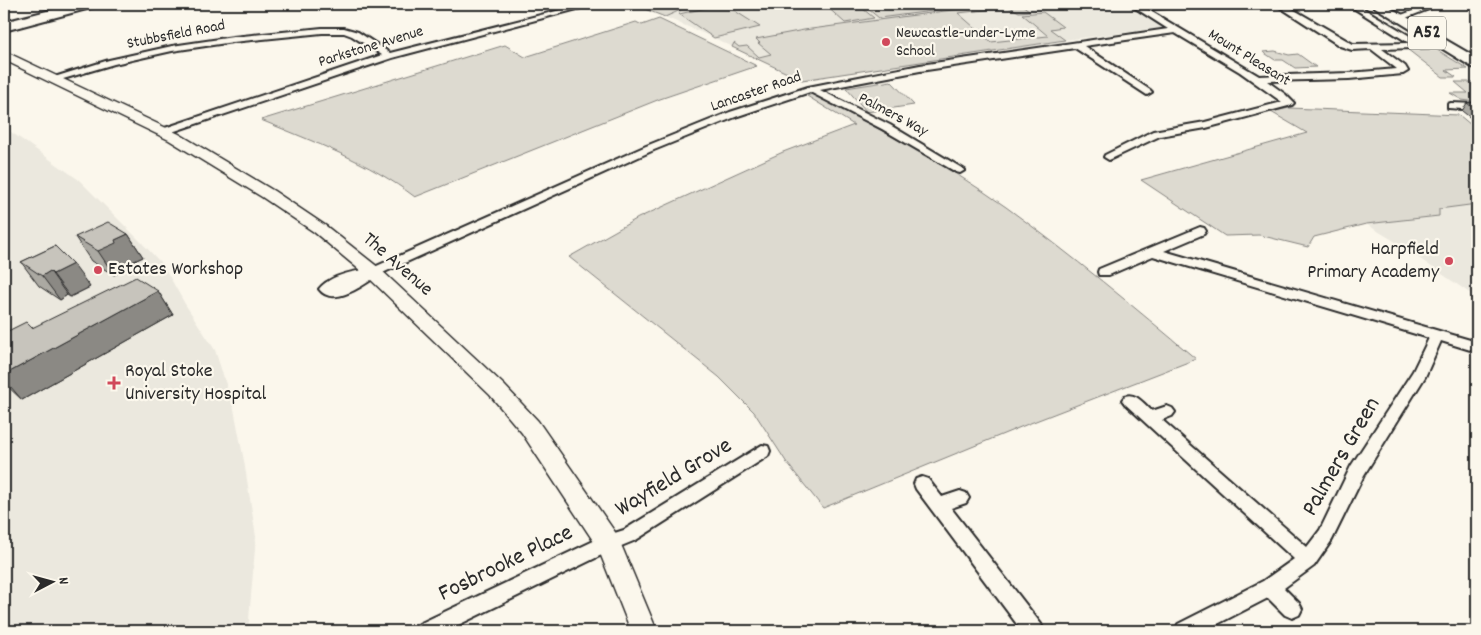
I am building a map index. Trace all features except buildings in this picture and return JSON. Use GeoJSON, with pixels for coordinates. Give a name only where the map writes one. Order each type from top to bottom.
{"type":"FeatureCollection","features":[{"type":"Feature","properties":{"kind":"highway"},"geometry":{"type":"LineString","coordinates":[[4,19],[64,4]]}},
{"type":"Feature","properties":{"kind":"highway"},"geometry":{"type":"LineString","coordinates":[[4,27],[89,4]]}},
{"type":"Feature","properties":{"kind":"main road","name":"A52"},"geometry":{"type":"LineString","coordinates":[[1376,4],[1475,61]]}},
{"type":"Feature","properties":{"kind":"street","name":"Parkstone Avenue"},"geometry":{"type":"LineString","coordinates":[[164,132],[389,56],[592,4]]}},
{"type":"Feature","properties":{"kind":"street"},"geometry":{"type":"LineString","coordinates":[[1210,4],[1238,4]]}},
{"type":"Feature","properties":{"kind":"street"},"geometry":{"type":"LineString","coordinates":[[1279,4],[1336,42],[1352,47],[1445,44]]}},
{"type":"Feature","properties":{"kind":"street"},"geometry":{"type":"LineString","coordinates":[[1351,4],[1419,45]]}},
{"type":"Feature","properties":{"kind":"street"},"geometry":{"type":"LineString","coordinates":[[1400,17],[1438,4]]}},
{"type":"Feature","properties":{"kind":"street"},"geometry":{"type":"LineString","coordinates":[[1135,5],[1186,5]]}},
{"type":"Feature","properties":{"kind":"street","name":"Mount Pleasant"},"geometry":{"type":"LineString","coordinates":[[1109,157],[1156,133],[1206,125],[1289,103],[1285,97],[1257,79],[1135,5]]}},
{"type":"Feature","properties":{"kind":"street","name":"Lancaster Road"},"geometry":{"type":"LineString","coordinates":[[372,272],[650,148],[734,114],[811,88],[845,80],[920,68],[1175,30]]}},
{"type":"Feature","properties":{"kind":"street","name":"Stubbsfield Road"},"geometry":{"type":"LineString","coordinates":[[53,79],[76,71],[195,45],[306,32],[341,31],[352,33],[389,56]]}},
{"type":"Feature","properties":{"kind":"street"},"geometry":{"type":"LineString","coordinates":[[1078,45],[1147,92]]}},
{"type":"Feature","properties":{"kind":"street"},"geometry":{"type":"LineString","coordinates":[[1257,79],[1403,71],[1402,68],[1373,46]]}},
{"type":"Feature","properties":{"kind":"street","name":"The Avenue"},"geometry":{"type":"LineString","coordinates":[[4,55],[164,132],[268,194],[320,229],[372,272],[483,376],[530,427],[608,543],[644,631]]}},
{"type":"Feature","properties":{"kind":"street","name":"Palmers Way"},"geometry":{"type":"LineString","coordinates":[[811,88],[886,127],[960,170]]}},
{"type":"Feature","properties":{"kind":"street"},"geometry":{"type":"LineString","coordinates":[[1451,106],[1477,107]]}},
{"type":"Feature","properties":{"kind":"street"},"geometry":{"type":"LineString","coordinates":[[1104,272],[1200,231]]}},
{"type":"Feature","properties":{"kind":"street"},"geometry":{"type":"LineString","coordinates":[[1154,252],[1477,347]]}},
{"type":"Feature","properties":{"kind":"street","name":"Palmers Green"},"geometry":{"type":"LineString","coordinates":[[1185,631],[1270,587],[1308,560],[1326,535],[1357,471],[1420,374],[1437,335]]}},
{"type":"Feature","properties":{"kind":"street"},"geometry":{"type":"LineString","coordinates":[[1130,400],[1308,560]]}},
{"type":"Feature","properties":{"kind":"street"},"geometry":{"type":"LineString","coordinates":[[1150,418],[1167,412]]}},
{"type":"Feature","properties":{"kind":"street","name":"Wayfield Grove"},"geometry":{"type":"LineString","coordinates":[[608,543],[630,534],[762,451]]}},
{"type":"Feature","properties":{"kind":"street"},"geometry":{"type":"LineString","coordinates":[[922,484],[1034,631]]}},
{"type":"Feature","properties":{"kind":"street"},"geometry":{"type":"LineString","coordinates":[[938,505],[960,498]]}},
{"type":"Feature","properties":{"kind":"street","name":"Fosbrooke Place"},"geometry":{"type":"LineString","coordinates":[[426,631],[608,543]]}},
{"type":"Feature","properties":{"kind":"street"},"geometry":{"type":"LineString","coordinates":[[1270,587],[1292,609]]}},
{"type":"Feature","properties":{"kind":"shaded area"},"geometry":{"type":"Polygon","coordinates":[[[632,4],[716,4],[685,8],[665,17],[632,4]]]}},
{"type":"Feature","properties":{"kind":"shaded area","name":"Newcastle-under-Lyme School"},"geometry":{"type":"Polygon","coordinates":[[[716,4],[1125,4],[1163,28],[1065,40],[802,80],[665,17],[685,8],[716,4]]]}},
{"type":"Feature","properties":{"kind":"shaded area"},"geometry":{"type":"Polygon","coordinates":[[[724,4],[760,27],[714,38],[679,14],[724,4]]]}},
{"type":"Feature","properties":{"kind":"shaded area"},"geometry":{"type":"Polygon","coordinates":[[[824,4],[857,4],[874,18],[845,23],[824,4]]]}},
{"type":"Feature","properties":{"kind":"shaded area"},"geometry":{"type":"Polygon","coordinates":[[[862,4],[985,4],[879,18],[862,4]]]}},
{"type":"Feature","properties":{"kind":"shaded area"},"geometry":{"type":"Polygon","coordinates":[[[997,4],[1021,4],[1030,11],[1019,12],[1006,5],[992,7],[995,9],[958,13],[991,42],[1048,36],[1022,14],[1043,12],[1063,27],[1050,29],[1065,40],[802,80],[732,47],[734,43],[739,47],[747,46],[759,57],[771,54],[756,39],[804,30],[997,4]]]}},
{"type":"Feature","properties":{"kind":"shaded area"},"geometry":{"type":"Polygon","coordinates":[[[659,19],[757,66],[660,99],[415,197],[360,163],[261,120],[505,45],[525,57],[636,22],[642,25],[659,19]]]}},
{"type":"Feature","properties":{"kind":"shaded area"},"geometry":{"type":"Polygon","coordinates":[[[1434,48],[1468,69],[1446,70],[1456,77],[1443,77],[1407,49],[1434,48]]]}},
{"type":"Feature","properties":{"kind":"shaded area"},"geometry":{"type":"Polygon","coordinates":[[[1275,51],[1289,55],[1298,54],[1316,67],[1295,68],[1283,60],[1275,60],[1263,52],[1275,51]]]}},
{"type":"Feature","properties":{"kind":"shaded area"},"geometry":{"type":"Polygon","coordinates":[[[891,81],[914,105],[867,112],[846,88],[891,81]]]}},
{"type":"Feature","properties":{"kind":"shaded area"},"geometry":{"type":"Polygon","coordinates":[[[1455,82],[1477,82],[1477,102],[1462,100],[1450,93],[1468,93],[1455,82]]]}},
{"type":"Feature","properties":{"kind":"shaded area"},"geometry":{"type":"Polygon","coordinates":[[[812,94],[911,147],[1006,207],[1079,262],[1196,359],[1028,424],[823,508],[787,463],[754,412],[719,377],[569,257],[638,218],[783,152],[854,125],[807,96],[812,94]]]}},
{"type":"Feature","properties":{"kind":"shaded area"},"geometry":{"type":"Polygon","coordinates":[[[1289,108],[1459,115],[1477,130],[1477,204],[1439,209],[1439,216],[1366,224],[1314,237],[1308,247],[1259,235],[1225,236],[1141,180],[1307,133],[1271,112],[1289,108]]]}},
{"type":"Feature","properties":{"kind":"shaded area","name":"Royal Stoke University Hospital"},"geometry":{"type":"Polygon","coordinates":[[[4,127],[79,180],[163,265],[185,304],[215,350],[234,409],[256,537],[248,631],[4,631],[4,127]]]}},
{"type":"Feature","properties":{"kind":"shaded area","name":"Harpfield Primary Academy"},"geometry":{"type":"Polygon","coordinates":[[[1477,204],[1477,298],[1366,224],[1439,216],[1439,209],[1477,204]]]}},
{"type":"Feature","properties":{"kind":"place","name":"Newcastle-under-Lyme School"},"geometry":{"type":"Point","coordinates":[886,42]}},
{"type":"Feature","properties":{"kind":"place","name":"Harpfield Primary Academy"},"geometry":{"type":"Point","coordinates":[1449,261]}},
{"type":"Feature","properties":{"kind":"place","name":"Estates Workshop"},"geometry":{"type":"Point","coordinates":[98,270]}},
{"type":"Feature","properties":{"kind":"place","name":"Royal Stoke University Hospital"},"geometry":{"type":"Point","coordinates":[114,383]}}]}
